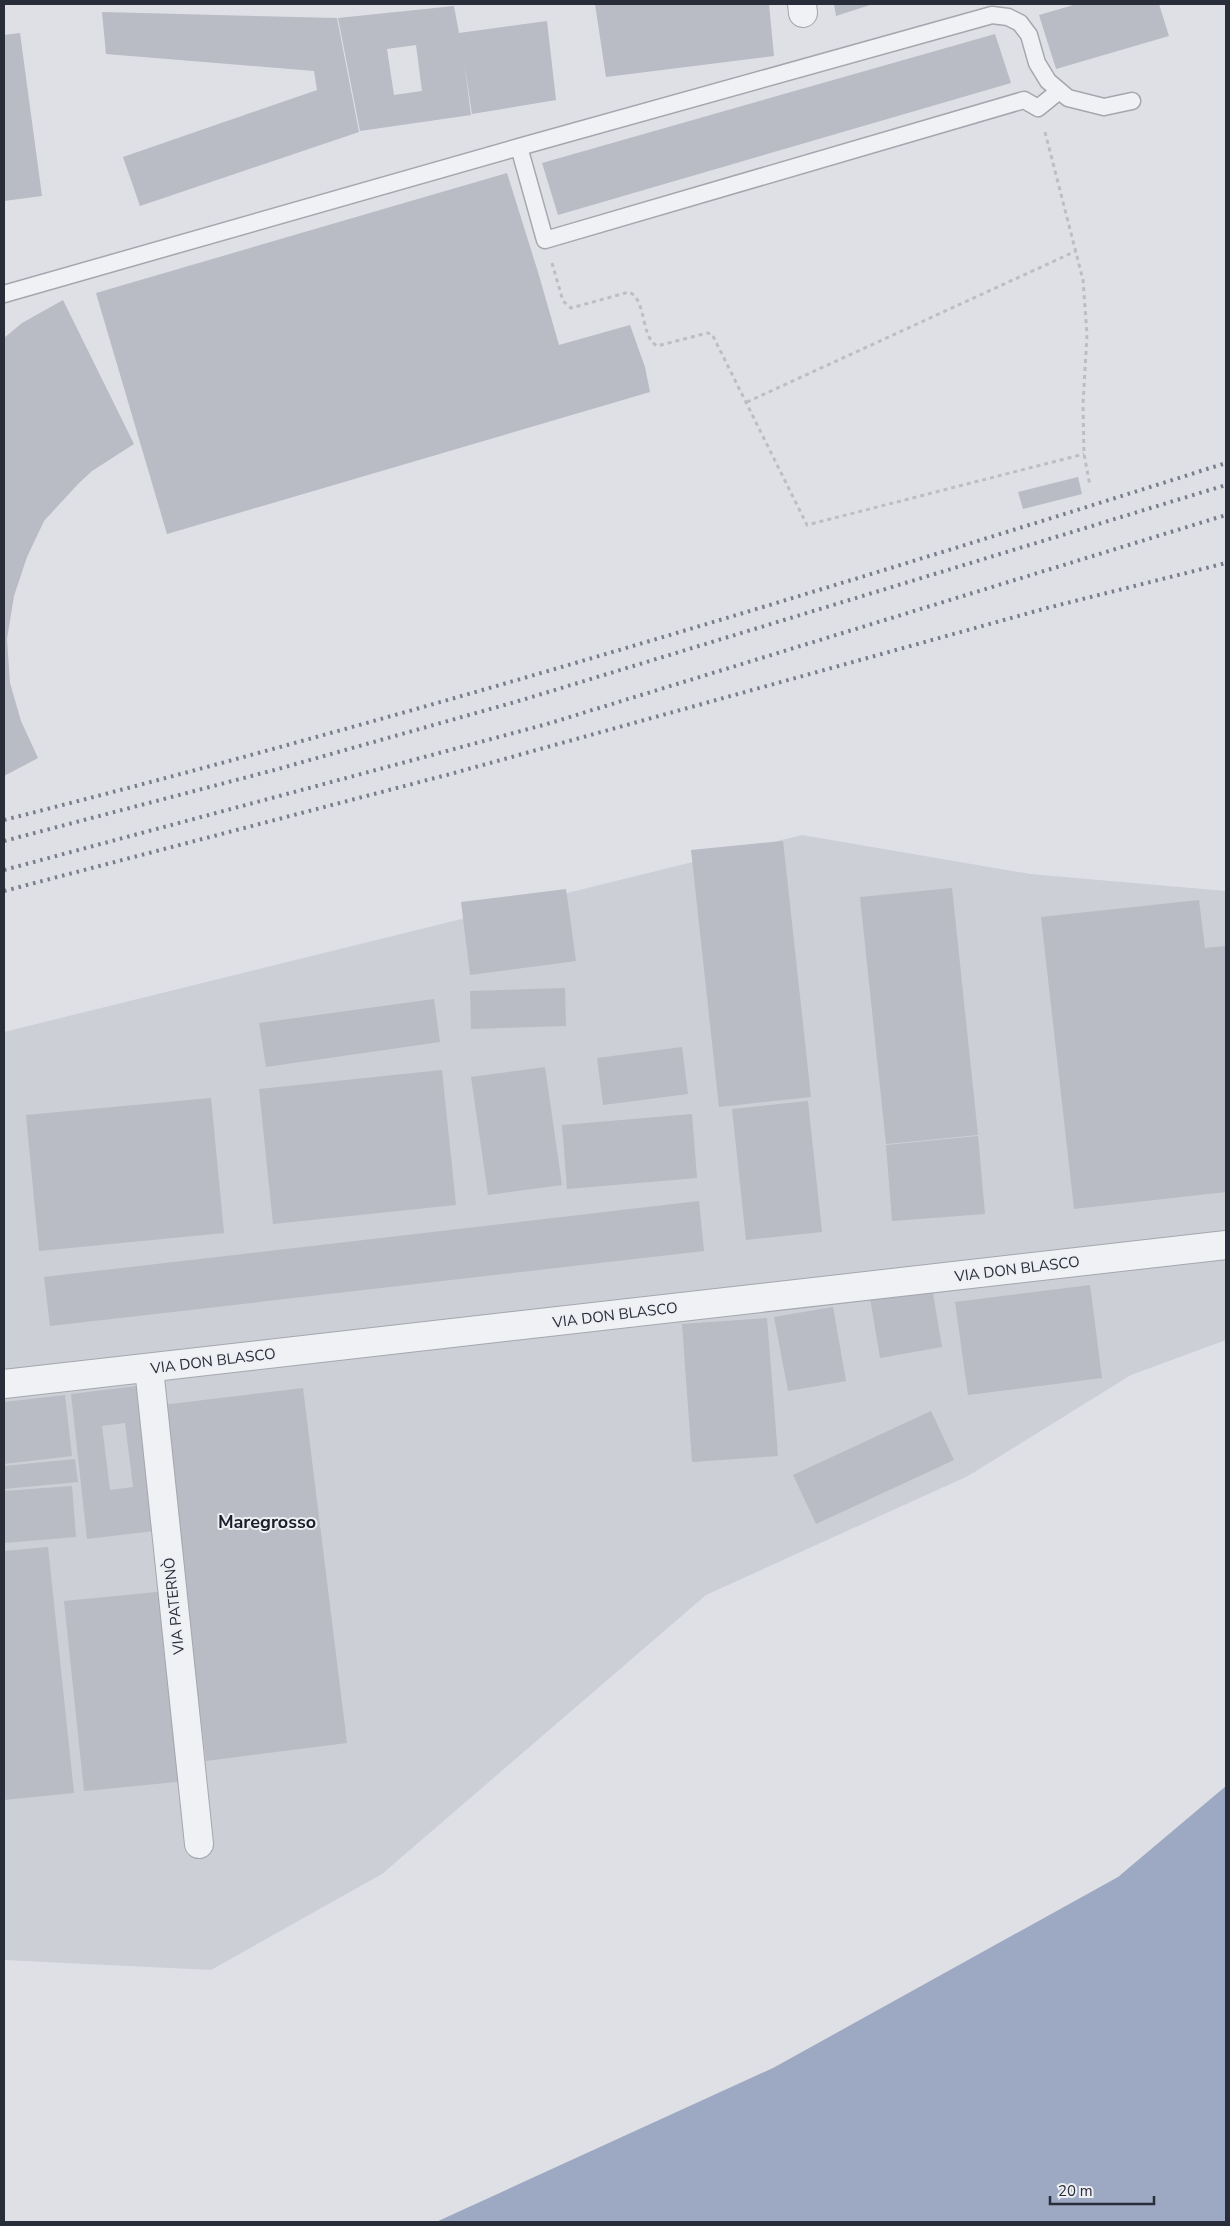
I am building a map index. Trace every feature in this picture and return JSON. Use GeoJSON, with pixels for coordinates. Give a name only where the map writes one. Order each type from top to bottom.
{"type":"FeatureCollection","features":[{"type":"Feature","properties":{"kind":"street","name":"VIA DON BLASCO"},"geometry":{"type":"LineString","coordinates":[[4,1384],[1226,1245]]}},
{"type":"Feature","properties":{"kind":"street","name":"VIA PATERNÒ"},"geometry":{"type":"LineString","coordinates":[[149,1368],[199,1844]]}},
{"type":"Feature","properties":{"kind":"lane"},"geometry":{"type":"LineString","coordinates":[[4,294],[519,146],[992,16],[1008,17],[1020,23],[1029,35],[1037,63],[1048,81],[1068,98],[1104,107],[1132,101]]}},
{"type":"Feature","properties":{"kind":"lane"},"geometry":{"type":"LineString","coordinates":[[519,146],[545,240],[1024,100],[1038,108],[1059,90]]}},
{"type":"Feature","properties":{"kind":"path"},"geometry":{"type":"LineString","coordinates":[[1038,108],[1083,280],[1086,321],[1083,404],[1084,454],[1090,486]]}},
{"type":"Feature","properties":{"kind":"path"},"geometry":{"type":"LineString","coordinates":[[545,240],[563,301],[571,308],[629,292],[637,298],[649,339],[658,346],[712,334],[807,525],[1084,454]]}},
{"type":"Feature","properties":{"kind":"path"},"geometry":{"type":"LineString","coordinates":[[747,402],[1076,251]]}},
{"type":"Feature","properties":{"kind":"shaded area"},"geometry":{"type":"Polygon","coordinates":[[[802,835],[1030,874],[1226,891],[1226,1340],[1131,1375],[968,1476],[706,1595],[382,1874],[211,1970],[4,1960],[4,1032],[802,835]]]}},
{"type":"Feature","properties":{"kind":"water"},"geometry":{"type":"Polygon","coordinates":[[[1226,1786],[1226,2222],[436,2222],[773,2068],[1118,1877],[1226,1786]]]}},
{"type":"Feature","properties":{"kind":"building"},"geometry":{"type":"Polygon","coordinates":[[[595,4],[769,4],[774,56],[606,77],[595,4]]]}},
{"type":"Feature","properties":{"kind":"building"},"geometry":{"type":"Polygon","coordinates":[[[834,4],[873,4],[836,16],[834,4]]]}},
{"type":"Feature","properties":{"kind":"building"},"geometry":{"type":"Polygon","coordinates":[[[1077,4],[1159,4],[1169,36],[1056,69],[1039,15],[1077,4]]]}},
{"type":"Feature","properties":{"kind":"building"},"geometry":{"type":"Polygon","coordinates":[[[454,6],[459,33],[547,21],[556,100],[472,114],[464,61],[471,115],[360,131],[338,18],[454,6]],[[416,45],[387,49],[394,95],[422,91],[416,45]]]}},
{"type":"Feature","properties":{"kind":"building"},"geometry":{"type":"Polygon","coordinates":[[[102,12],[337,18],[359,132],[140,206],[123,157],[317,90],[314,71],[106,54],[102,12]]]}},
{"type":"Feature","properties":{"kind":"building"},"geometry":{"type":"Polygon","coordinates":[[[20,33],[42,196],[4,201],[4,35],[20,33]]]}},
{"type":"Feature","properties":{"kind":"building"},"geometry":{"type":"Polygon","coordinates":[[[995,34],[1011,83],[558,215],[542,163],[995,34]]]}},
{"type":"Feature","properties":{"kind":"building"},"geometry":{"type":"Polygon","coordinates":[[[507,173],[559,345],[630,325],[645,367],[650,392],[167,534],[96,293],[507,173]]]}},
{"type":"Feature","properties":{"kind":"building"},"geometry":{"type":"Polygon","coordinates":[[[63,300],[134,444],[92,471],[78,484],[44,521],[27,557],[14,596],[7,639],[10,683],[21,721],[38,758],[4,776],[4,338],[22,323],[63,300]]]}},
{"type":"Feature","properties":{"kind":"building"},"geometry":{"type":"Polygon","coordinates":[[[1078,477],[1082,494],[1023,509],[1018,492],[1078,477]]]}},
{"type":"Feature","properties":{"kind":"building"},"geometry":{"type":"Polygon","coordinates":[[[783,841],[811,1097],[719,1107],[691,850],[783,841]]]}},
{"type":"Feature","properties":{"kind":"building"},"geometry":{"type":"Polygon","coordinates":[[[952,888],[978,1135],[886,1144],[860,897],[952,888]]]}},
{"type":"Feature","properties":{"kind":"building"},"geometry":{"type":"Polygon","coordinates":[[[566,889],[576,961],[470,975],[461,902],[566,889]]]}},
{"type":"Feature","properties":{"kind":"building"},"geometry":{"type":"Polygon","coordinates":[[[1199,900],[1205,948],[1226,946],[1226,1192],[1074,1209],[1041,917],[1199,900]]]}},
{"type":"Feature","properties":{"kind":"building"},"geometry":{"type":"Polygon","coordinates":[[[565,988],[566,1026],[471,1029],[470,991],[565,988]]]}},
{"type":"Feature","properties":{"kind":"building"},"geometry":{"type":"Polygon","coordinates":[[[434,999],[440,1042],[266,1067],[259,1023],[434,999]]]}},
{"type":"Feature","properties":{"kind":"building"},"geometry":{"type":"Polygon","coordinates":[[[682,1047],[688,1094],[603,1105],[597,1058],[682,1047]]]}},
{"type":"Feature","properties":{"kind":"building"},"geometry":{"type":"Polygon","coordinates":[[[545,1067],[562,1185],[488,1195],[471,1077],[545,1067]]]}},
{"type":"Feature","properties":{"kind":"building"},"geometry":{"type":"Polygon","coordinates":[[[442,1070],[456,1205],[273,1224],[259,1089],[442,1070]]]}},
{"type":"Feature","properties":{"kind":"building"},"geometry":{"type":"Polygon","coordinates":[[[211,1098],[224,1233],[39,1251],[26,1115],[211,1098]]]}},
{"type":"Feature","properties":{"kind":"building"},"geometry":{"type":"Polygon","coordinates":[[[808,1101],[822,1232],[746,1240],[732,1109],[808,1101]]]}},
{"type":"Feature","properties":{"kind":"building"},"geometry":{"type":"Polygon","coordinates":[[[692,1114],[697,1178],[567,1189],[562,1125],[692,1114]]]}},
{"type":"Feature","properties":{"kind":"building"},"geometry":{"type":"Polygon","coordinates":[[[978,1136],[985,1214],[892,1221],[886,1145],[978,1136]]]}},
{"type":"Feature","properties":{"kind":"building"},"geometry":{"type":"Polygon","coordinates":[[[699,1201],[704,1251],[50,1326],[44,1277],[699,1201]]]}},
{"type":"Feature","properties":{"kind":"building"},"geometry":{"type":"Polygon","coordinates":[[[1090,1285],[1102,1378],[968,1395],[955,1302],[1090,1285]]]}},
{"type":"Feature","properties":{"kind":"building"},"geometry":{"type":"Polygon","coordinates":[[[932,1287],[942,1347],[880,1358],[870,1298],[932,1287]]]}},
{"type":"Feature","properties":{"kind":"building"},"geometry":{"type":"Polygon","coordinates":[[[833,1307],[846,1381],[788,1391],[774,1317],[833,1307]]]}},
{"type":"Feature","properties":{"kind":"building"},"geometry":{"type":"Polygon","coordinates":[[[767,1318],[778,1456],[692,1462],[682,1324],[767,1318]]]}},
{"type":"Feature","properties":{"kind":"building"},"geometry":{"type":"Polygon","coordinates":[[[145,1385],[162,1530],[87,1539],[71,1394],[145,1385]],[[125,1423],[102,1426],[110,1490],[133,1487],[125,1423]]]}},
{"type":"Feature","properties":{"kind":"building"},"geometry":{"type":"Polygon","coordinates":[[[303,1388],[347,1743],[206,1761],[162,1405],[303,1388]]]}},
{"type":"Feature","properties":{"kind":"building"},"geometry":{"type":"Polygon","coordinates":[[[65,1395],[72,1456],[4,1464],[4,1402],[65,1395]]]}},
{"type":"Feature","properties":{"kind":"building"},"geometry":{"type":"Polygon","coordinates":[[[931,1411],[954,1460],[816,1524],[793,1475],[931,1411]]]}},
{"type":"Feature","properties":{"kind":"building"},"geometry":{"type":"Polygon","coordinates":[[[75,1459],[78,1482],[4,1489],[4,1466],[75,1459]]]}},
{"type":"Feature","properties":{"kind":"building"},"geometry":{"type":"Polygon","coordinates":[[[72,1486],[76,1537],[4,1543],[4,1491],[72,1486]]]}},
{"type":"Feature","properties":{"kind":"building"},"geometry":{"type":"Polygon","coordinates":[[[48,1547],[74,1793],[4,1800],[4,1551],[48,1547]]]}},
{"type":"Feature","properties":{"kind":"building"},"geometry":{"type":"Polygon","coordinates":[[[167,1591],[187,1781],[84,1791],[64,1601],[167,1591]]]}},
{"type":"Feature","properties":{"kind":"railway"},"geometry":{"type":"LineString","coordinates":[[4,820],[158,780],[465,695],[770,605],[1226,463]]}},
{"type":"Feature","properties":{"kind":"railway"},"geometry":{"type":"LineString","coordinates":[[4,841],[278,769],[522,700],[1226,485]]}},
{"type":"Feature","properties":{"kind":"railway"},"geometry":{"type":"LineString","coordinates":[[4,870],[547,724],[1226,515]]}},
{"type":"Feature","properties":{"kind":"railway"},"geometry":{"type":"LineString","coordinates":[[4,891],[454,773],[1047,608],[1226,563]]}},
{"type":"Feature","properties":{"kind":"district","name":"Maregrosso"},"geometry":{"type":"Point","coordinates":[267,1522]}}]}
